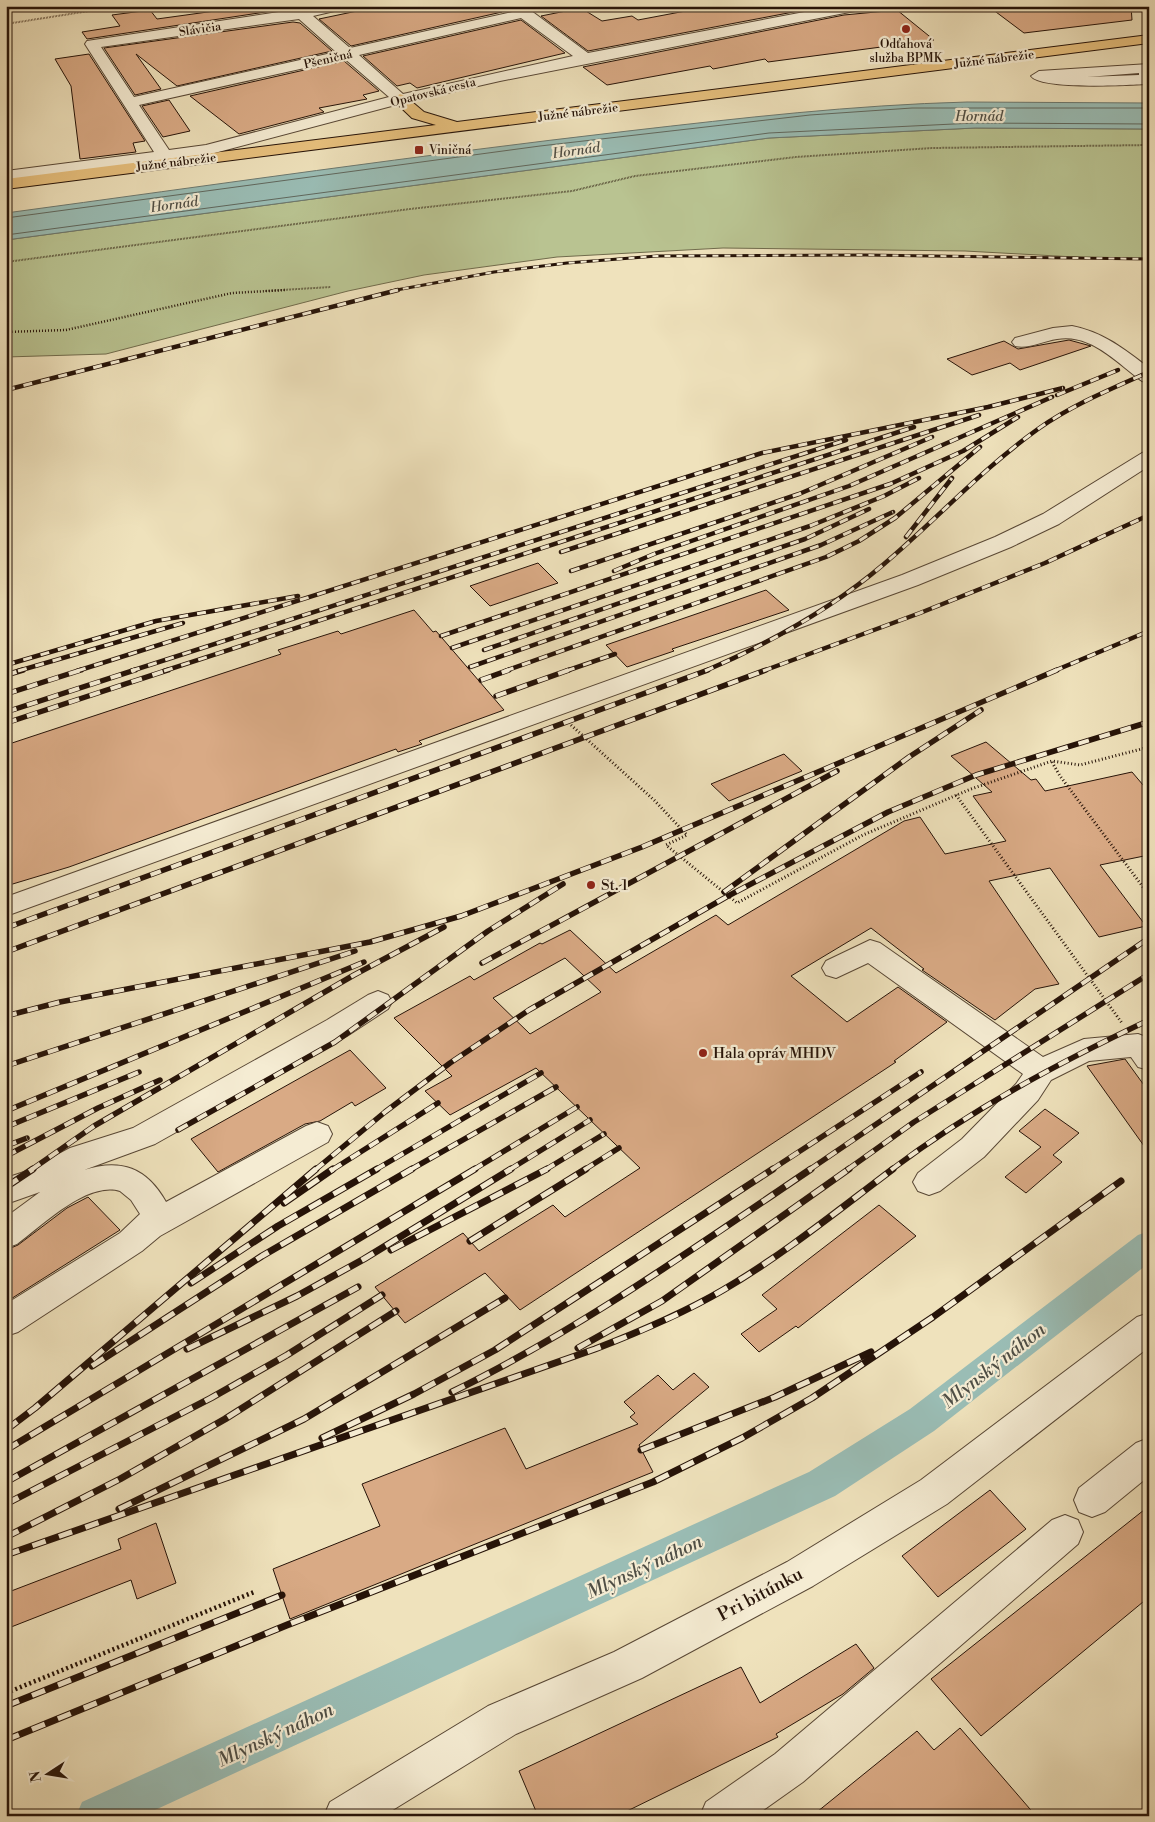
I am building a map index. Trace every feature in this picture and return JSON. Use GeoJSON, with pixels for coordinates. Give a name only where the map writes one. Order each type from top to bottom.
{"type":"FeatureCollection","features":[{"type":"Feature","properties":{"kind":"highway","name":"Južné nábrežie"},"geometry":{"type":"LineString","coordinates":[[6,184],[1149,39]]}},
{"type":"Feature","properties":{"kind":"highway","name":"Južné nábrežie"},"geometry":{"type":"LineString","coordinates":[[6,194],[1149,48]]}},
{"type":"Feature","properties":{"kind":"highway"},"geometry":{"type":"LineString","coordinates":[[400,99],[418,115],[436,121],[468,126]]}},
{"type":"Feature","properties":{"kind":"highway"},"geometry":{"type":"LineString","coordinates":[[394,135],[416,125],[420,119],[418,115]]}},
{"type":"Feature","properties":{"kind":"street","name":"Slávičia"},"geometry":{"type":"LineString","coordinates":[[130,104],[92,44],[302,14],[338,6]]}},
{"type":"Feature","properties":{"kind":"street","name":"Opatovská cesta"},"geometry":{"type":"LineString","coordinates":[[6,176],[165,156],[242,142],[400,99],[585,58],[815,10],[860,6]]}},
{"type":"Feature","properties":{"kind":"street"},"geometry":{"type":"LineString","coordinates":[[912,7],[917,6]]}},
{"type":"Feature","properties":{"kind":"street"},"geometry":{"type":"LineString","coordinates":[[519,10],[585,58]]}},
{"type":"Feature","properties":{"kind":"street","name":"Pšeničná"},"geometry":{"type":"LineString","coordinates":[[130,104],[349,54],[519,10]]}},
{"type":"Feature","properties":{"kind":"street"},"geometry":{"type":"LineString","coordinates":[[302,14],[400,99]]}},
{"type":"Feature","properties":{"kind":"street"},"geometry":{"type":"LineString","coordinates":[[1128,68],[1147,68],[1148,79],[1090,82],[1039,76],[1128,68]]}},
{"type":"Feature","properties":{"kind":"street"},"geometry":{"type":"LineString","coordinates":[[130,104],[165,156]]}},
{"type":"Feature","properties":{"kind":"street"},"geometry":{"type":"LineString","coordinates":[[1022,342],[1054,334],[1071,332],[1086,334],[1098,340],[1149,377]]}},
{"type":"Feature","properties":{"kind":"street"},"geometry":{"type":"LineString","coordinates":[[6,907],[910,580],[1002,542],[1051,519],[1149,457]]}},
{"type":"Feature","properties":{"kind":"street"},"geometry":{"type":"LineString","coordinates":[[836,968],[870,950],[974,1025],[1020,1054],[1040,1072]]}},
{"type":"Feature","properties":{"kind":"street"},"geometry":{"type":"LineString","coordinates":[[6,1191],[38,1180],[81,1157],[144,1136],[337,1028],[378,1002]]}},
{"type":"Feature","properties":{"kind":"street"},"geometry":{"type":"LineString","coordinates":[[929,1182],[972,1148],[1027,1092],[1040,1072],[1084,1050],[1143,1052]]}},
{"type":"Feature","properties":{"kind":"street"},"geometry":{"type":"LineString","coordinates":[[6,1322],[115,1252],[149,1227],[317,1134]]}},
{"type":"Feature","properties":{"kind":"street"},"geometry":{"type":"LineString","coordinates":[[6,1235],[70,1188],[93,1179],[115,1176],[132,1181],[147,1197],[156,1214],[149,1227]]}},
{"type":"Feature","properties":{"kind":"street","name":"Pri bitúnku"},"geometry":{"type":"LineString","coordinates":[[344,1816],[502,1720],[628,1664],[808,1568],[934,1492],[1149,1327]]}},
{"type":"Feature","properties":{"kind":"street"},"geometry":{"type":"LineString","coordinates":[[1092,1500],[1149,1454]]}},
{"type":"Feature","properties":{"kind":"street"},"geometry":{"type":"LineString","coordinates":[[720,1816],[789,1768],[1065,1532]]}},
{"type":"Feature","properties":{"kind":"path"},"geometry":{"type":"LineString","coordinates":[[6,24],[121,6]]}},
{"type":"Feature","properties":{"kind":"path"},"geometry":{"type":"LineString","coordinates":[[6,262],[410,209],[572,191],[635,176],[796,157],[941,148],[1149,145]]}},
{"type":"Feature","properties":{"kind":"path"},"geometry":{"type":"LineString","coordinates":[[6,332],[66,330],[232,293],[331,287]]}},
{"type":"Feature","properties":{"kind":"path"},"geometry":{"type":"LineString","coordinates":[[556,708],[687,835],[666,845],[737,903],[862,835],[956,795],[1052,761],[1080,765],[1149,747]]}},
{"type":"Feature","properties":{"kind":"path"},"geometry":{"type":"LineString","coordinates":[[1052,761],[1060,776],[1149,895]]}},
{"type":"Feature","properties":{"kind":"path"},"geometry":{"type":"LineString","coordinates":[[956,795],[1143,1052]]}},
{"type":"Feature","properties":{"kind":"path"},"geometry":{"type":"LineString","coordinates":[[6,1693],[254,1592]]}},
{"type":"Feature","properties":{"kind":"green space"},"geometry":{"type":"Polygon","coordinates":[[[975,128],[1149,129],[1149,258],[1112,259],[965,251],[723,248],[557,257],[424,275],[348,291],[106,354],[6,357],[6,240],[769,138],[975,128]]]}},
{"type":"Feature","properties":{"kind":"water","name":"Hornád"},"geometry":{"type":"Polygon","coordinates":[[[967,102],[1149,103],[1149,129],[975,128],[769,138],[6,240],[6,213],[550,140],[839,109],[967,102]]]}},
{"type":"Feature","properties":{"kind":"building"},"geometry":{"type":"Polygon","coordinates":[[[251,6],[268,6],[272,11],[87,39],[82,32],[120,26],[112,15],[150,10],[157,19],[251,6]]]}},
{"type":"Feature","properties":{"kind":"building"},"geometry":{"type":"Polygon","coordinates":[[[381,6],[492,6],[502,12],[351,46],[319,19],[381,6]]]}},
{"type":"Feature","properties":{"kind":"building"},"geometry":{"type":"Polygon","coordinates":[[[712,6],[825,6],[588,51],[541,16],[581,8],[602,21],[632,16],[638,20],[712,6]]]}},
{"type":"Feature","properties":{"kind":"building"},"geometry":{"type":"Polygon","coordinates":[[[988,6],[1131,6],[1132,20],[1024,33],[988,6]]]}},
{"type":"Feature","properties":{"kind":"building"},"geometry":{"type":"Polygon","coordinates":[[[897,10],[934,40],[768,62],[765,59],[713,69],[710,66],[607,85],[583,67],[844,15],[897,10]]]}},
{"type":"Feature","properties":{"kind":"building"},"geometry":{"type":"Polygon","coordinates":[[[521,20],[565,53],[417,88],[410,83],[397,86],[363,56],[521,20]]]}},
{"type":"Feature","properties":{"kind":"building"},"geometry":{"type":"Polygon","coordinates":[[[293,22],[300,23],[332,51],[177,86],[136,54],[161,89],[135,95],[104,48],[293,22]]]}},
{"type":"Feature","properties":{"kind":"building"},"geometry":{"type":"Polygon","coordinates":[[[89,54],[145,141],[133,143],[136,152],[80,159],[71,86],[55,59],[89,54]]]}},
{"type":"Feature","properties":{"kind":"building"},"geometry":{"type":"Polygon","coordinates":[[[344,61],[379,91],[363,95],[367,99],[319,108],[324,112],[239,134],[190,96],[344,61]]]}},
{"type":"Feature","properties":{"kind":"building"},"geometry":{"type":"Polygon","coordinates":[[[169,100],[190,131],[163,137],[142,106],[169,100]]]}},
{"type":"Feature","properties":{"kind":"building"},"geometry":{"type":"Polygon","coordinates":[[[1069,340],[1091,346],[1020,370],[1010,363],[972,375],[947,359],[1004,341],[1018,349],[1069,340]]]}},
{"type":"Feature","properties":{"kind":"building"},"geometry":{"type":"Polygon","coordinates":[[[538,563],[558,583],[490,606],[470,586],[538,563]]]}},
{"type":"Feature","properties":{"kind":"building"},"geometry":{"type":"Polygon","coordinates":[[[766,590],[789,610],[672,649],[674,651],[627,667],[606,645],[766,590]]]}},
{"type":"Feature","properties":{"kind":"building"},"geometry":{"type":"Polygon","coordinates":[[[414,610],[433,632],[436,631],[504,710],[419,741],[422,744],[398,752],[396,749],[69,867],[6,886],[6,745],[281,654],[278,650],[338,631],[341,634],[414,610]]]}},
{"type":"Feature","properties":{"kind":"building"},"geometry":{"type":"Polygon","coordinates":[[[986,742],[1031,780],[1036,779],[1045,791],[1132,772],[1149,792],[1149,855],[1100,865],[1146,926],[1099,937],[1050,868],[989,881],[1059,984],[1035,989],[995,1020],[922,970],[924,969],[871,928],[791,976],[847,1022],[898,987],[947,1022],[894,1061],[896,1062],[520,1310],[485,1273],[405,1323],[375,1287],[463,1233],[479,1251],[553,1205],[565,1217],[640,1168],[536,1068],[450,1115],[425,1091],[452,1076],[394,1018],[470,976],[474,980],[540,943],[542,944],[570,930],[616,973],[716,915],[728,925],[904,821],[920,817],[945,854],[1006,841],[973,796],[992,792],[951,756],[986,742]],[[565,958],[493,998],[530,1034],[601,992],[565,958]]]}},
{"type":"Feature","properties":{"kind":"building"},"geometry":{"type":"Polygon","coordinates":[[[784,754],[802,771],[729,801],[711,784],[784,754]]]}},
{"type":"Feature","properties":{"kind":"building"},"geometry":{"type":"Polygon","coordinates":[[[350,1050],[386,1088],[355,1106],[352,1102],[320,1121],[305,1124],[218,1172],[191,1139],[350,1050]]]}},
{"type":"Feature","properties":{"kind":"building"},"geometry":{"type":"Polygon","coordinates":[[[1125,1059],[1149,1092],[1149,1153],[1087,1066],[1125,1059]]]}},
{"type":"Feature","properties":{"kind":"building"},"geometry":{"type":"Polygon","coordinates":[[[1045,1109],[1079,1133],[1053,1155],[1062,1162],[1026,1193],[1005,1177],[1041,1147],[1019,1131],[1045,1109]]]}},
{"type":"Feature","properties":{"kind":"building"},"geometry":{"type":"Polygon","coordinates":[[[88,1197],[120,1230],[6,1302],[6,1250],[18,1245],[67,1208],[88,1197]]]}},
{"type":"Feature","properties":{"kind":"building"},"geometry":{"type":"Polygon","coordinates":[[[879,1205],[916,1236],[798,1328],[796,1326],[759,1352],[741,1334],[777,1309],[762,1295],[879,1205]]]}},
{"type":"Feature","properties":{"kind":"building"},"geometry":{"type":"Polygon","coordinates":[[[694,1373],[709,1387],[639,1445],[653,1472],[290,1619],[273,1569],[380,1526],[362,1484],[505,1428],[526,1469],[638,1424],[630,1417],[635,1413],[624,1402],[658,1375],[673,1390],[694,1373]]]}},
{"type":"Feature","properties":{"kind":"building"},"geometry":{"type":"Polygon","coordinates":[[[990,1490],[1026,1529],[938,1597],[902,1556],[990,1490]]]}},
{"type":"Feature","properties":{"kind":"building"},"geometry":{"type":"Polygon","coordinates":[[[1149,1506],[1149,1597],[981,1736],[931,1679],[1149,1506]]]}},
{"type":"Feature","properties":{"kind":"building"},"geometry":{"type":"Polygon","coordinates":[[[156,1523],[176,1583],[137,1599],[131,1580],[6,1629],[6,1593],[121,1549],[118,1539],[156,1523]]]}},
{"type":"Feature","properties":{"kind":"building"},"geometry":{"type":"Polygon","coordinates":[[[856,1644],[874,1668],[843,1694],[776,1734],[778,1737],[617,1816],[538,1816],[519,1771],[741,1667],[760,1703],[856,1644]]]}},
{"type":"Feature","properties":{"kind":"building"},"geometry":{"type":"Polygon","coordinates":[[[960,1728],[1036,1816],[812,1816],[917,1731],[934,1750],[960,1728]]]}},
{"type":"Feature","properties":{"kind":"waterway","name":"Mlynský náhon"},"geometry":{"type":"LineString","coordinates":[[96,1816],[822,1484],[922,1420],[1149,1244]]}},
{"type":"Feature","properties":{"kind":"railway"},"geometry":{"type":"LineString","coordinates":[[391,291],[494,272],[567,263],[657,256],[865,255],[1149,259]]}},
{"type":"Feature","properties":{"kind":"railway"},"geometry":{"type":"LineString","coordinates":[[6,390],[398,290]]}},
{"type":"Feature","properties":{"kind":"railway"},"geometry":{"type":"LineString","coordinates":[[1057,395],[1118,370]]}},
{"type":"Feature","properties":{"kind":"railway"},"geometry":{"type":"LineString","coordinates":[[705,671],[753,649],[821,611],[884,564],[1017,444],[1051,420],[1078,405],[1149,372]]}},
{"type":"Feature","properties":{"kind":"railway"},"geometry":{"type":"LineString","coordinates":[[77,671],[762,453],[988,407],[1063,388]]}},
{"type":"Feature","properties":{"kind":"railway"},"geometry":{"type":"LineString","coordinates":[[614,571],[654,554],[849,486],[1052,397]]}},
{"type":"Feature","properties":{"kind":"railway"},"geometry":{"type":"LineString","coordinates":[[561,552],[979,415]]}},
{"type":"Feature","properties":{"kind":"railway"},"geometry":{"type":"LineString","coordinates":[[441,636],[890,484],[963,451],[1018,417]]}},
{"type":"Feature","properties":{"kind":"railway"},"geometry":{"type":"LineString","coordinates":[[164,671],[914,427]]}},
{"type":"Feature","properties":{"kind":"railway"},"geometry":{"type":"LineString","coordinates":[[571,571],[799,494],[932,437]]}},
{"type":"Feature","properties":{"kind":"railway"},"geometry":{"type":"LineString","coordinates":[[131,671],[846,440]]}},
{"type":"Feature","properties":{"kind":"railway"},"geometry":{"type":"LineString","coordinates":[[505,671],[826,557],[859,541],[895,518],[980,447]]}},
{"type":"Feature","properties":{"kind":"railway"},"geometry":{"type":"LineString","coordinates":[[452,648],[810,526],[884,496],[919,478]]}},
{"type":"Feature","properties":{"kind":"railway"},"geometry":{"type":"LineString","coordinates":[[906,537],[952,478]]}},
{"type":"Feature","properties":{"kind":"railway"},"geometry":{"type":"LineString","coordinates":[[484,650],[805,539],[869,509]]}},
{"type":"Feature","properties":{"kind":"railway"},"geometry":{"type":"LineString","coordinates":[[470,667],[821,545],[893,512]]}},
{"type":"Feature","properties":{"kind":"railway"},"geometry":{"type":"LineString","coordinates":[[763,671],[920,613],[1045,563],[1149,515]]}},
{"type":"Feature","properties":{"kind":"railway"},"geometry":{"type":"LineString","coordinates":[[6,665],[156,621],[298,596]]}},
{"type":"Feature","properties":{"kind":"railway"},"geometry":{"type":"LineString","coordinates":[[18,671],[183,623]]}},
{"type":"Feature","properties":{"kind":"railway"},"geometry":{"type":"LineString","coordinates":[[1054,671],[1149,631]]}},
{"type":"Feature","properties":{"kind":"railway"},"geometry":{"type":"LineString","coordinates":[[566,671],[615,654]]}},
{"type":"Feature","properties":{"kind":"railway"},"geometry":{"type":"LineString","coordinates":[[6,675],[23,670]]}},
{"type":"Feature","properties":{"kind":"railway"},"geometry":{"type":"LineString","coordinates":[[6,694],[81,670]]}},
{"type":"Feature","properties":{"kind":"railway"},"geometry":{"type":"LineString","coordinates":[[6,712],[135,670]]}},
{"type":"Feature","properties":{"kind":"railway"},"geometry":{"type":"LineString","coordinates":[[6,723],[168,670]]}},
{"type":"Feature","properties":{"kind":"railway"},"geometry":{"type":"LineString","coordinates":[[481,680],[509,670]]}},
{"type":"Feature","properties":{"kind":"railway"},"geometry":{"type":"LineString","coordinates":[[496,696],[569,670]]}},
{"type":"Feature","properties":{"kind":"railway"},"geometry":{"type":"LineString","coordinates":[[6,928],[708,670]]}},
{"type":"Feature","properties":{"kind":"railway"},"geometry":{"type":"LineString","coordinates":[[6,952],[766,670]]}},
{"type":"Feature","properties":{"kind":"railway"},"geometry":{"type":"LineString","coordinates":[[6,1016],[60,1002],[370,942],[461,916],[642,847],[1057,670]]}},
{"type":"Feature","properties":{"kind":"railway"},"geometry":{"type":"LineString","coordinates":[[724,892],[909,757],[981,710]]}},
{"type":"Feature","properties":{"kind":"railway"},"geometry":{"type":"LineString","coordinates":[[315,1170],[385,1112],[450,1063],[529,1010],[728,896],[888,812],[976,775],[1149,722]]}},
{"type":"Feature","properties":{"kind":"railway"},"geometry":{"type":"LineString","coordinates":[[482,963],[837,771]]}},
{"type":"Feature","properties":{"kind":"railway"},"geometry":{"type":"LineString","coordinates":[[178,1130],[335,1042],[488,931],[563,884]]}},
{"type":"Feature","properties":{"kind":"railway"},"geometry":{"type":"LineString","coordinates":[[31,1170],[94,1126],[354,975],[444,927]]}},
{"type":"Feature","properties":{"kind":"railway"},"geometry":{"type":"LineString","coordinates":[[809,1170],[1149,938]]}},
{"type":"Feature","properties":{"kind":"railway"},"geometry":{"type":"LineString","coordinates":[[6,1066],[355,951]]}},
{"type":"Feature","properties":{"kind":"railway"},"geometry":{"type":"LineString","coordinates":[[6,1111],[364,962]]}},
{"type":"Feature","properties":{"kind":"railway"},"geometry":{"type":"LineString","coordinates":[[847,1170],[914,1122],[1149,974]]}},
{"type":"Feature","properties":{"kind":"railway"},"geometry":{"type":"LineString","coordinates":[[891,1170],[953,1127],[1016,1088],[1149,1020]]}},
{"type":"Feature","properties":{"kind":"railway"},"geometry":{"type":"LineString","coordinates":[[6,1127],[139,1072]]}},
{"type":"Feature","properties":{"kind":"railway"},"geometry":{"type":"LineString","coordinates":[[771,1170],[921,1072]]}},
{"type":"Feature","properties":{"kind":"railway"},"geometry":{"type":"LineString","coordinates":[[375,1170],[541,1073]]}},
{"type":"Feature","properties":{"kind":"railway"},"geometry":{"type":"LineString","coordinates":[[6,1156],[98,1108],[160,1080]]}},
{"type":"Feature","properties":{"kind":"railway"},"geometry":{"type":"LineString","coordinates":[[410,1170],[556,1087]]}},
{"type":"Feature","properties":{"kind":"railway"},"geometry":{"type":"LineString","coordinates":[[332,1170],[438,1103]]}},
{"type":"Feature","properties":{"kind":"railway"},"geometry":{"type":"LineString","coordinates":[[473,1170],[577,1107]]}},
{"type":"Feature","properties":{"kind":"railway"},"geometry":{"type":"LineString","coordinates":[[509,1170],[590,1120]]}},
{"type":"Feature","properties":{"kind":"railway"},"geometry":{"type":"LineString","coordinates":[[545,1170],[604,1134]]}},
{"type":"Feature","properties":{"kind":"railway"},"geometry":{"type":"LineString","coordinates":[[6,1146],[27,1138]]}},
{"type":"Feature","properties":{"kind":"railway"},"geometry":{"type":"LineString","coordinates":[[584,1170],[619,1148]]}},
{"type":"Feature","properties":{"kind":"railway"},"geometry":{"type":"LineString","coordinates":[[6,1187],[33,1169]]}},
{"type":"Feature","properties":{"kind":"railway"},"geometry":{"type":"LineString","coordinates":[[6,1430],[35,1408],[316,1169]]}},
{"type":"Feature","properties":{"kind":"railway"},"geometry":{"type":"LineString","coordinates":[[284,1203],[333,1169]]}},
{"type":"Feature","properties":{"kind":"railway"},"geometry":{"type":"LineString","coordinates":[[191,1283],[278,1226],[377,1169]]}},
{"type":"Feature","properties":{"kind":"railway"},"geometry":{"type":"LineString","coordinates":[[92,1366],[262,1256],[412,1169]]}},
{"type":"Feature","properties":{"kind":"railway"},"geometry":{"type":"LineString","coordinates":[[6,1450],[475,1169]]}},
{"type":"Feature","properties":{"kind":"railway"},"geometry":{"type":"LineString","coordinates":[[187,1349],[297,1296],[364,1259],[511,1169]]}},
{"type":"Feature","properties":{"kind":"railway"},"geometry":{"type":"LineString","coordinates":[[391,1250],[547,1169]]}},
{"type":"Feature","properties":{"kind":"railway"},"geometry":{"type":"LineString","coordinates":[[470,1241],[586,1169]]}},
{"type":"Feature","properties":{"kind":"railway"},"geometry":{"type":"LineString","coordinates":[[322,1438],[414,1394],[495,1350],[773,1169]]}},
{"type":"Feature","properties":{"kind":"railway"},"geometry":{"type":"LineString","coordinates":[[452,1392],[499,1368],[591,1315],[811,1169]]}},
{"type":"Feature","properties":{"kind":"railway"},"geometry":{"type":"LineString","coordinates":[[578,1348],[662,1301],[849,1169]]}},
{"type":"Feature","properties":{"kind":"railway"},"geometry":{"type":"LineString","coordinates":[[6,1555],[595,1349],[644,1329],[692,1307],[767,1262],[893,1169]]}},
{"type":"Feature","properties":{"kind":"railway"},"geometry":{"type":"LineString","coordinates":[[6,1740],[287,1625],[653,1482],[742,1438],[812,1398],[933,1317],[1121,1181]]}},
{"type":"Feature","properties":{"kind":"railway"},"geometry":{"type":"LineString","coordinates":[[6,1482],[358,1287]]}},
{"type":"Feature","properties":{"kind":"railway"},"geometry":{"type":"LineString","coordinates":[[6,1504],[211,1398],[287,1355],[382,1295]]}},
{"type":"Feature","properties":{"kind":"railway"},"geometry":{"type":"LineString","coordinates":[[119,1509],[304,1419],[505,1298]]}},
{"type":"Feature","properties":{"kind":"railway"},"geometry":{"type":"LineString","coordinates":[[6,1537],[120,1479],[225,1419],[396,1311]]}},
{"type":"Feature","properties":{"kind":"railway"},"geometry":{"type":"LineString","coordinates":[[641,1450],[775,1397],[871,1352]]}},
{"type":"Feature","properties":{"kind":"railway"},"geometry":{"type":"LineString","coordinates":[[6,1706],[282,1595]]}},
{"type":"Feature","properties":{"kind":"place","name":"Odťahová služba BPMK"},"geometry":{"type":"Point","coordinates":[906,29]}},
{"type":"Feature","properties":{"kind":"place","name":"Viničná"},"geometry":{"type":"Point","coordinates":[419,150]}},
{"type":"Feature","properties":{"kind":"place","name":"St. 1"},"geometry":{"type":"Point","coordinates":[591,885]}},
{"type":"Feature","properties":{"kind":"place","name":"Hala opráv MHDV"},"geometry":{"type":"Point","coordinates":[703,1053]}}]}
